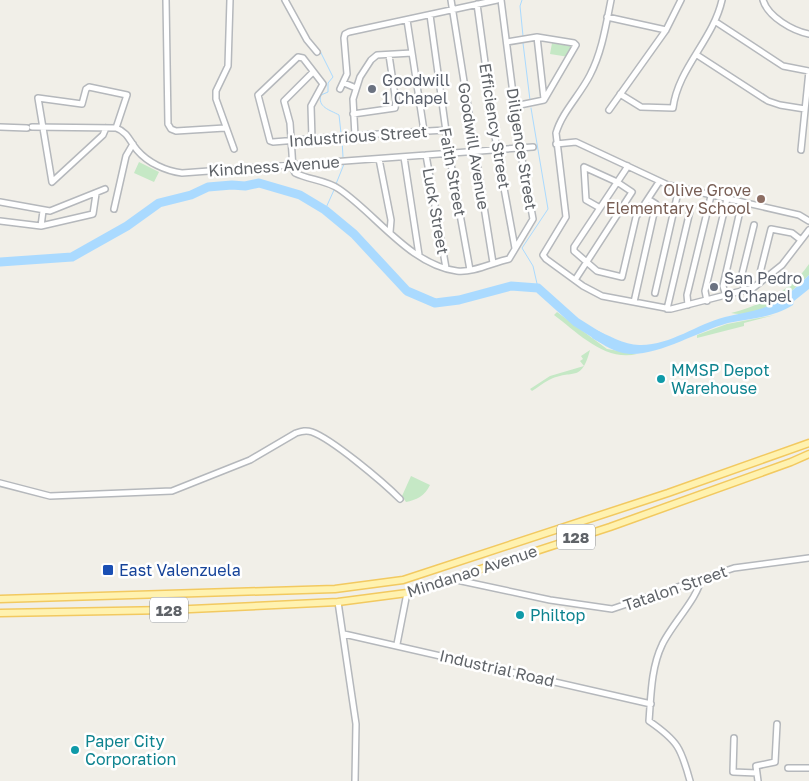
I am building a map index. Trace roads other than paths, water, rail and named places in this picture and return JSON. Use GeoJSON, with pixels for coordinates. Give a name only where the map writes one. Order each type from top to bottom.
{"type":"FeatureCollection","features":[{"type":"Feature","properties":{"kind":"main road","name":"Mindanao Avenue"},"geometry":{"type":"LineString","coordinates":[[0,599],[335,589],[404,580],[668,493],[809,443]]}},
{"type":"Feature","properties":{"kind":"main road","name":"Mindanao Avenue"},"geometry":{"type":"LineString","coordinates":[[0,613],[209,608],[338,602],[407,593],[610,527],[809,454]]}},
{"type":"Feature","properties":{"kind":"main road"},"geometry":{"type":"LineString","coordinates":[[208,594],[209,608]]}},
{"type":"Feature","properties":{"kind":"main road"},"geometry":{"type":"LineString","coordinates":[[37,598],[37,612]]}},
{"type":"Feature","properties":{"kind":"street"},"geometry":{"type":"LineString","coordinates":[[166,0],[168,124],[171,129],[194,131],[225,128]]}},
{"type":"Feature","properties":{"kind":"street"},"geometry":{"type":"LineString","coordinates":[[230,0],[228,66],[216,91],[216,100],[234,149]]}},
{"type":"Feature","properties":{"kind":"street"},"geometry":{"type":"LineString","coordinates":[[285,0],[307,40],[317,52]]}},
{"type":"Feature","properties":{"kind":"street","name":"Goodwill Avenue"},"geometry":{"type":"LineString","coordinates":[[452,0],[474,152],[493,263]]}},
{"type":"Feature","properties":{"kind":"street"},"geometry":{"type":"LineString","coordinates":[[340,89],[347,74],[345,34],[499,0]]}},
{"type":"Feature","properties":{"kind":"street","name":"Diligence Street"},"geometry":{"type":"LineString","coordinates":[[292,164],[296,174],[341,190],[408,249],[446,268],[459,271],[470,270],[510,259],[533,219],[520,148],[507,42],[499,0]]}},
{"type":"Feature","properties":{"kind":"street"},"geometry":{"type":"LineString","coordinates":[[611,0],[598,58],[583,89],[558,126],[556,144],[566,217],[543,255],[575,280],[602,296],[667,309],[707,301],[753,288],[782,265],[809,230]]}},
{"type":"Feature","properties":{"kind":"street"},"geometry":{"type":"LineString","coordinates":[[608,110],[666,30],[681,0]]}},
{"type":"Feature","properties":{"kind":"street"},"geometry":{"type":"LineString","coordinates":[[620,94],[641,107],[673,108],[678,84],[716,22],[722,0]]}},
{"type":"Feature","properties":{"kind":"street"},"geometry":{"type":"LineString","coordinates":[[763,0],[774,15],[795,29],[809,34]]}},
{"type":"Feature","properties":{"kind":"street","name":"Efficiency Street"},"geometry":{"type":"LineString","coordinates":[[477,4],[497,150],[515,248]]}},
{"type":"Feature","properties":{"kind":"street","name":"Faith Street"},"geometry":{"type":"LineString","coordinates":[[430,15],[449,153],[470,270]]}},
{"type":"Feature","properties":{"kind":"street"},"geometry":{"type":"LineString","coordinates":[[608,17],[666,30]]}},
{"type":"Feature","properties":{"kind":"street"},"geometry":{"type":"LineString","coordinates":[[407,20],[424,131]]}},
{"type":"Feature","properties":{"kind":"street"},"geometry":{"type":"LineString","coordinates":[[716,22],[783,66],[809,71],[801,150]]}},
{"type":"Feature","properties":{"kind":"street"},"geometry":{"type":"LineString","coordinates":[[537,37],[544,100]]}},
{"type":"Feature","properties":{"kind":"street"},"geometry":{"type":"LineString","coordinates":[[507,42],[537,37],[574,42],[576,46],[544,100],[515,106]]}},
{"type":"Feature","properties":{"kind":"street"},"geometry":{"type":"LineString","coordinates":[[355,136],[352,114],[353,99],[362,74],[374,56],[412,53]]}},
{"type":"Feature","properties":{"kind":"street"},"geometry":{"type":"LineString","coordinates":[[352,114],[395,108],[396,102],[389,55]]}},
{"type":"Feature","properties":{"kind":"street"},"geometry":{"type":"LineString","coordinates":[[697,55],[774,104],[805,109]]}},
{"type":"Feature","properties":{"kind":"street","name":"Industrious Street"},"geometry":{"type":"LineString","coordinates":[[313,72],[301,57],[297,57],[258,93],[257,99],[270,141],[446,130]]}},
{"type":"Feature","properties":{"kind":"street"},"geometry":{"type":"LineString","coordinates":[[292,164],[291,140],[285,99],[313,72],[323,86],[311,106],[312,139]]}},
{"type":"Feature","properties":{"kind":"street"},"geometry":{"type":"LineString","coordinates":[[344,83],[356,88]]}},
{"type":"Feature","properties":{"kind":"street"},"geometry":{"type":"LineString","coordinates":[[0,127],[41,126],[116,128],[127,95],[90,87],[87,88],[82,104],[39,98],[37,101],[41,126],[52,182],[103,135],[106,128]]}},
{"type":"Feature","properties":{"kind":"street","name":"Kindness Avenue"},"geometry":{"type":"LineString","coordinates":[[116,128],[125,133],[151,162],[178,172],[379,160],[534,147]]}},
{"type":"Feature","properties":{"kind":"street"},"geometry":{"type":"LineString","coordinates":[[556,144],[576,142],[659,182],[711,196],[799,215],[809,221]]}},
{"type":"Feature","properties":{"kind":"street"},"geometry":{"type":"LineString","coordinates":[[114,209],[126,156],[133,144]]}},
{"type":"Feature","properties":{"kind":"street","name":"Luck Street"},"geometry":{"type":"LineString","coordinates":[[426,155],[446,268]]}},
{"type":"Feature","properties":{"kind":"street"},"geometry":{"type":"LineString","coordinates":[[404,158],[419,255]]}},
{"type":"Feature","properties":{"kind":"street"},"geometry":{"type":"LineString","coordinates":[[379,160],[391,220],[390,232]]}},
{"type":"Feature","properties":{"kind":"street"},"geometry":{"type":"LineString","coordinates":[[628,166],[574,248],[574,251],[597,271],[621,278],[636,217],[659,182]]}},
{"type":"Feature","properties":{"kind":"street"},"geometry":{"type":"LineString","coordinates":[[575,280],[632,193],[617,182],[582,168],[586,200],[600,208]]}},
{"type":"Feature","properties":{"kind":"street"},"geometry":{"type":"LineString","coordinates":[[654,293],[679,188]]}},
{"type":"Feature","properties":{"kind":"street"},"geometry":{"type":"LineString","coordinates":[[0,202],[50,211],[105,190]]}},
{"type":"Feature","properties":{"kind":"street"},"geometry":{"type":"LineString","coordinates":[[0,221],[41,226],[93,214],[96,194]]}},
{"type":"Feature","properties":{"kind":"street"},"geometry":{"type":"LineString","coordinates":[[688,305],[687,295],[711,196]]}},
{"type":"Feature","properties":{"kind":"street"},"geometry":{"type":"LineString","coordinates":[[634,302],[656,204],[648,199]]}},
{"type":"Feature","properties":{"kind":"street"},"geometry":{"type":"LineString","coordinates":[[707,301],[705,290],[727,199]]}},
{"type":"Feature","properties":{"kind":"street"},"geometry":{"type":"LineString","coordinates":[[726,296],[722,286],[742,202]]}},
{"type":"Feature","properties":{"kind":"street"},"geometry":{"type":"LineString","coordinates":[[41,226],[43,211]]}},
{"type":"Feature","properties":{"kind":"street"},"geometry":{"type":"LineString","coordinates":[[667,309],[690,211]]}},
{"type":"Feature","properties":{"kind":"street"},"geometry":{"type":"LineString","coordinates":[[745,291],[741,278],[754,225]]}},
{"type":"Feature","properties":{"kind":"street"},"geometry":{"type":"LineString","coordinates":[[765,278],[760,273],[771,229],[792,233],[801,240]]}},
{"type":"Feature","properties":{"kind":"street"},"geometry":{"type":"LineString","coordinates":[[0,483],[50,496],[172,491],[243,463],[296,432],[308,431],[318,435],[347,456],[400,499]]}},
{"type":"Feature","properties":{"kind":"street","name":"Tatalon Street"},"geometry":{"type":"LineString","coordinates":[[452,579],[550,600],[612,609],[737,567],[809,558]]}},
{"type":"Feature","properties":{"kind":"street"},"geometry":{"type":"LineString","coordinates":[[690,781],[677,744],[649,722],[657,655],[670,629],[699,589],[701,578]]}},
{"type":"Feature","properties":{"kind":"street"},"geometry":{"type":"LineString","coordinates":[[397,644],[407,593]]}},
{"type":"Feature","properties":{"kind":"street"},"geometry":{"type":"LineString","coordinates":[[338,602],[356,724],[355,781]]}},
{"type":"Feature","properties":{"kind":"street","name":"Industrial Road"},"geometry":{"type":"LineString","coordinates":[[344,634],[397,644],[651,704]]}},
{"type":"Feature","properties":{"kind":"street"},"geometry":{"type":"LineString","coordinates":[[758,781],[756,766],[775,762],[777,724]]}},
{"type":"Feature","properties":{"kind":"street"},"geometry":{"type":"LineString","coordinates":[[734,738],[733,772],[757,773]]}},
{"type":"Feature","properties":{"kind":"street"},"geometry":{"type":"LineString","coordinates":[[788,768],[809,768]]}},
{"type":"Feature","properties":{"kind":"water"},"geometry":{"type":"Polygon","coordinates":[[[809,275],[809,289],[794,301],[793,305],[777,313],[728,323],[654,351],[630,354],[619,352],[592,338],[594,329],[629,344],[641,345],[663,342],[715,320],[774,304],[809,275]]]}},
{"type":"Feature","properties":{"kind":"waterway"},"geometry":{"type":"LineString","coordinates":[[522,0],[520,6],[523,36]]}},
{"type":"Feature","properties":{"kind":"waterway"},"geometry":{"type":"LineString","coordinates":[[523,43],[530,100]]}},
{"type":"Feature","properties":{"kind":"waterway"},"geometry":{"type":"LineString","coordinates":[[320,51],[333,77],[328,83],[328,92],[321,95],[320,99],[325,108],[339,115],[341,133]]}},
{"type":"Feature","properties":{"kind":"waterway"},"geometry":{"type":"LineString","coordinates":[[531,108],[548,209],[522,248],[533,266],[538,288]]}},
{"type":"Feature","properties":{"kind":"waterway"},"geometry":{"type":"LineString","coordinates":[[342,140],[343,157]]}},
{"type":"Feature","properties":{"kind":"waterway"},"geometry":{"type":"LineString","coordinates":[[336,184],[344,164]]}},
{"type":"Feature","properties":{"kind":"waterway"},"geometry":{"type":"LineString","coordinates":[[0,262],[72,257],[127,226],[159,203],[191,195],[208,187],[245,186],[259,183],[300,195],[325,210],[354,234],[407,291],[435,303],[459,300],[511,286],[538,288],[576,322],[603,339]]}},
{"type":"Feature","properties":{"kind":"waterway"},"geometry":{"type":"LineString","coordinates":[[325,210],[334,190]]}},
{"type":"Feature","properties":{"kind":"place","name":"Goodwill 1 Chapel"},"geometry":{"type":"Point","coordinates":[372,89]}},
{"type":"Feature","properties":{"kind":"place","name":"Olive Grove Elementary School"},"geometry":{"type":"Point","coordinates":[761,199]}},
{"type":"Feature","properties":{"kind":"place","name":"San Pedro 9 Chapel"},"geometry":{"type":"Point","coordinates":[714,287]}},
{"type":"Feature","properties":{"kind":"place","name":"MMSP Depot Warehouse"},"geometry":{"type":"Point","coordinates":[661,379]}},
{"type":"Feature","properties":{"kind":"place","name":"East Valenzuela"},"geometry":{"type":"Point","coordinates":[108,570]}},
{"type":"Feature","properties":{"kind":"place","name":"Philtop"},"geometry":{"type":"Point","coordinates":[520,615]}},
{"type":"Feature","properties":{"kind":"place","name":"Paper City Corporation"},"geometry":{"type":"Point","coordinates":[75,750]}}]}
